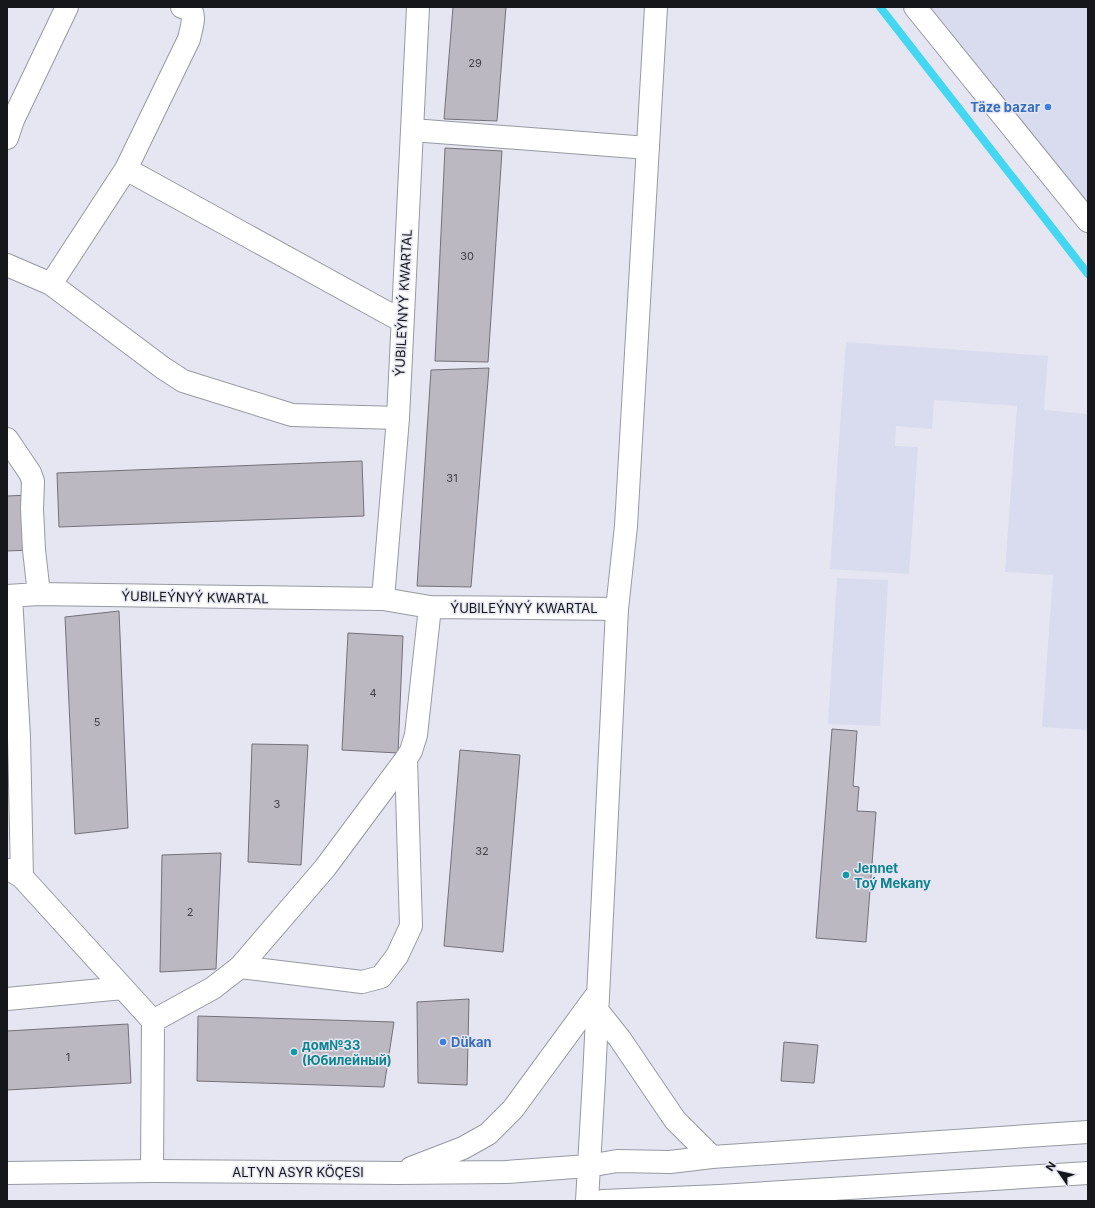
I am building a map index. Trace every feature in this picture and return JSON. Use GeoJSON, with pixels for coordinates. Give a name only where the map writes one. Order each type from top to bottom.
{"type":"FeatureCollection","features":[{"type":"Feature","properties":{"kind":"street"},"geometry":{"type":"LineString","coordinates":[[7,138],[13,120],[67,7]]}},
{"type":"Feature","properties":{"kind":"street"},"geometry":{"type":"LineString","coordinates":[[51,284],[126,170],[188,39],[194,18],[191,11],[182,7]]}},
{"type":"Feature","properties":{"kind":"street","name":"ÝUBILEÝNYÝ KWARTAL"},"geometry":{"type":"LineString","coordinates":[[383,599],[398,418],[418,7]]}},
{"type":"Feature","properties":{"kind":"street"},"geometry":{"type":"LineString","coordinates":[[587,1201],[617,609],[626,526],[656,7]]}},
{"type":"Feature","properties":{"kind":"street"},"geometry":{"type":"LineString","coordinates":[[915,7],[1088,221]]}},
{"type":"Feature","properties":{"kind":"street"},"geometry":{"type":"LineString","coordinates":[[412,130],[648,148]]}},
{"type":"Feature","properties":{"kind":"street"},"geometry":{"type":"LineString","coordinates":[[126,170],[402,322]]}},
{"type":"Feature","properties":{"kind":"street"},"geometry":{"type":"LineString","coordinates":[[7,265],[51,284],[163,368],[183,381],[292,415],[398,418]]}},
{"type":"Feature","properties":{"kind":"street"},"geometry":{"type":"LineString","coordinates":[[7,440],[30,473],[33,481],[32,509],[39,594]]}},
{"type":"Feature","properties":{"kind":"street","name":"ÝUBILEÝNYÝ KWARTAL"},"geometry":{"type":"LineString","coordinates":[[9,596],[39,594],[383,599],[430,607],[617,609]]}},
{"type":"Feature","properties":{"kind":"street"},"geometry":{"type":"LineString","coordinates":[[9,596],[19,737],[15,873],[152,1021],[152,1171]]}},
{"type":"Feature","properties":{"kind":"street"},"geometry":{"type":"LineString","coordinates":[[152,1021],[212,988],[240,967],[325,868],[406,759],[411,751],[416,735],[430,607]]}},
{"type":"Feature","properties":{"kind":"street"},"geometry":{"type":"LineString","coordinates":[[240,967],[362,982],[381,977],[397,956],[412,926],[406,759]]}},
{"type":"Feature","properties":{"kind":"street"},"geometry":{"type":"LineString","coordinates":[[7,999],[123,988]]}},
{"type":"Feature","properties":{"kind":"street"},"geometry":{"type":"LineString","coordinates":[[598,1002],[620,1039],[675,1120],[712,1157]]}},
{"type":"Feature","properties":{"kind":"street"},"geometry":{"type":"LineString","coordinates":[[398,1173],[463,1148],[488,1134],[513,1109],[598,1002]]}},
{"type":"Feature","properties":{"kind":"street","name":"ALTYN ASYR KÖÇESI"},"geometry":{"type":"LineString","coordinates":[[7,1173],[152,1171],[398,1173],[506,1172],[588,1166],[617,1161],[670,1162],[712,1157],[1088,1132]]}},
{"type":"Feature","properties":{"kind":"street"},"geometry":{"type":"LineString","coordinates":[[603,1201],[718,1199],[1088,1173]]}},
{"type":"Feature","properties":{"kind":"shaded area","name":"Täze bazar"},"geometry":{"type":"Polygon","coordinates":[[[929,7],[1088,7],[1088,208],[929,7]]]}},
{"type":"Feature","properties":{"kind":"shaded area"},"geometry":{"type":"Polygon","coordinates":[[[846,342],[1048,356],[1044,410],[1088,414],[1088,730],[1042,727],[1053,575],[1005,572],[1017,406],[934,400],[932,429],[896,426],[895,446],[918,447],[909,574],[830,569],[846,342]]]}},
{"type":"Feature","properties":{"kind":"shaded area"},"geometry":{"type":"Polygon","coordinates":[[[837,578],[888,580],[880,726],[828,724],[837,578]]]}},
{"type":"Feature","properties":{"kind":"building"},"geometry":{"type":"Polygon","coordinates":[[[453,7],[506,7],[497,121],[444,119],[453,7]]]}},
{"type":"Feature","properties":{"kind":"building"},"geometry":{"type":"Polygon","coordinates":[[[445,148],[502,151],[488,362],[435,361],[445,148]]]}},
{"type":"Feature","properties":{"kind":"building"},"geometry":{"type":"Polygon","coordinates":[[[489,368],[471,587],[417,586],[431,370],[489,368]]]}},
{"type":"Feature","properties":{"kind":"building"},"geometry":{"type":"Polygon","coordinates":[[[362,461],[364,516],[59,527],[57,473],[362,461]]]}},
{"type":"Feature","properties":{"kind":"building"},"geometry":{"type":"Polygon","coordinates":[[[30,495],[31,550],[7,551],[7,496],[30,495]]]}},
{"type":"Feature","properties":{"kind":"building"},"geometry":{"type":"Polygon","coordinates":[[[119,611],[128,828],[75,834],[65,617],[119,611]]]}},
{"type":"Feature","properties":{"kind":"building"},"geometry":{"type":"Polygon","coordinates":[[[348,633],[403,636],[398,753],[342,750],[348,633]]]}},
{"type":"Feature","properties":{"kind":"building","name":"Jennet Toý Mekany"},"geometry":{"type":"Polygon","coordinates":[[[832,729],[857,731],[853,786],[859,787],[857,811],[876,812],[866,942],[816,938],[832,729]]]}},
{"type":"Feature","properties":{"kind":"building"},"geometry":{"type":"Polygon","coordinates":[[[252,744],[308,745],[301,865],[248,862],[252,744]]]}},
{"type":"Feature","properties":{"kind":"building"},"geometry":{"type":"Polygon","coordinates":[[[460,750],[520,755],[503,952],[444,946],[460,750]]]}},
{"type":"Feature","properties":{"kind":"building"},"geometry":{"type":"Polygon","coordinates":[[[221,853],[216,969],[160,972],[162,855],[221,853]]]}},
{"type":"Feature","properties":{"kind":"building","name":"Dükan"},"geometry":{"type":"Polygon","coordinates":[[[469,999],[467,1085],[418,1083],[417,1002],[469,999]]]}},
{"type":"Feature","properties":{"kind":"building","name":"дом№33 (Юбилейный)"},"geometry":{"type":"Polygon","coordinates":[[[198,1016],[394,1022],[384,1087],[197,1081],[198,1016]]]}},
{"type":"Feature","properties":{"kind":"building"},"geometry":{"type":"Polygon","coordinates":[[[128,1024],[131,1083],[7,1090],[7,1031],[128,1024]]]}},
{"type":"Feature","properties":{"kind":"building"},"geometry":{"type":"Polygon","coordinates":[[[784,1042],[818,1045],[814,1083],[781,1081],[784,1042]]]}},
{"type":"Feature","properties":{"kind":"waterway"},"geometry":{"type":"LineString","coordinates":[[880,7],[1088,274]]}},
{"type":"Feature","properties":{"kind":"place","name":"Täze bazar"},"geometry":{"type":"Point","coordinates":[1048,107]}},
{"type":"Feature","properties":{"kind":"place","name":"Jennet Toý Mekany"},"geometry":{"type":"Point","coordinates":[846,875]}},
{"type":"Feature","properties":{"kind":"place","name":"Dükan"},"geometry":{"type":"Point","coordinates":[443,1042]}},
{"type":"Feature","properties":{"kind":"place","name":"дом№33 (Юбилейный)"},"geometry":{"type":"Point","coordinates":[294,1052]}}]}
